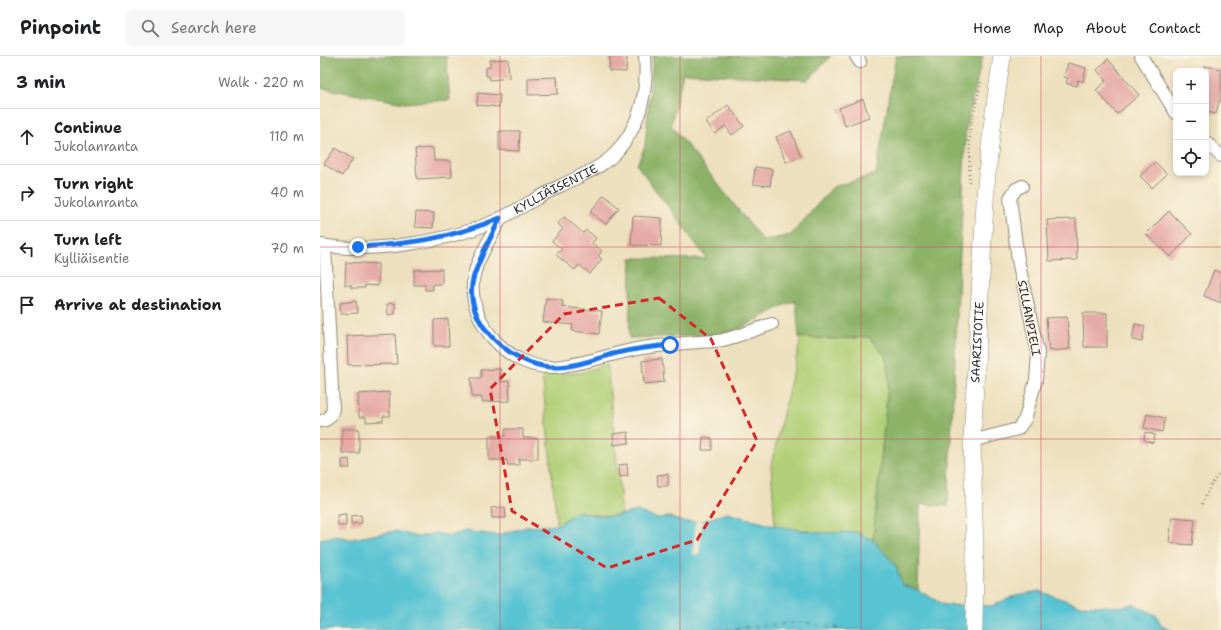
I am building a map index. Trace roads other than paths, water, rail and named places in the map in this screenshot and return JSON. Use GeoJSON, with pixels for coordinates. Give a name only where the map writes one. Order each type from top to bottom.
{"type":"FeatureCollection","features":[{"type":"Feature","properties":{"kind":"main road","name":"SAARISTOTIE"},"geometry":{"type":"LineString","coordinates":[[974,630],[975,556],[972,441],[986,184],[1002,56]]}},
{"type":"Feature","properties":{"kind":"street","name":"KYLLIÄISENTIE"},"geometry":{"type":"LineString","coordinates":[[322,245],[358,247],[426,241],[476,228],[500,218],[600,165],[618,151],[631,133],[640,115],[645,93],[645,56]]}},
{"type":"Feature","properties":{"kind":"street"},"geometry":{"type":"LineString","coordinates":[[1141,56],[1173,108]]}},
{"type":"Feature","properties":{"kind":"street"},"geometry":{"type":"LineString","coordinates":[[1209,145],[1221,156]]}},
{"type":"Feature","properties":{"kind":"street","name":"SILLANPIELI"},"geometry":{"type":"LineString","coordinates":[[972,441],[1018,429],[1024,418],[1036,380],[1038,353],[1018,260],[1010,198],[1016,189],[1022,186]]}},
{"type":"Feature","properties":{"kind":"street"},"geometry":{"type":"LineString","coordinates":[[500,218],[480,258],[473,280],[473,299],[478,317],[490,336],[507,351],[528,363],[551,367],[570,365],[642,348],[723,340],[772,324]]}},
{"type":"Feature","properties":{"kind":"street"},"geometry":{"type":"LineString","coordinates":[[320,421],[325,421],[331,416],[333,409],[322,245]]}},
{"type":"Feature","properties":{"kind":"water"},"geometry":{"type":"Polygon","coordinates":[[[578,511],[593,515],[615,516],[637,511],[656,518],[670,517],[683,522],[702,521],[727,513],[775,526],[822,533],[856,532],[873,540],[896,566],[902,585],[918,590],[944,605],[991,606],[1017,595],[1039,591],[1079,605],[1121,607],[1134,604],[1157,616],[1161,626],[1172,630],[320,630],[320,539],[336,536],[351,539],[395,531],[418,537],[436,533],[450,536],[464,531],[498,535],[526,527],[557,525],[578,511]]]}}]}
